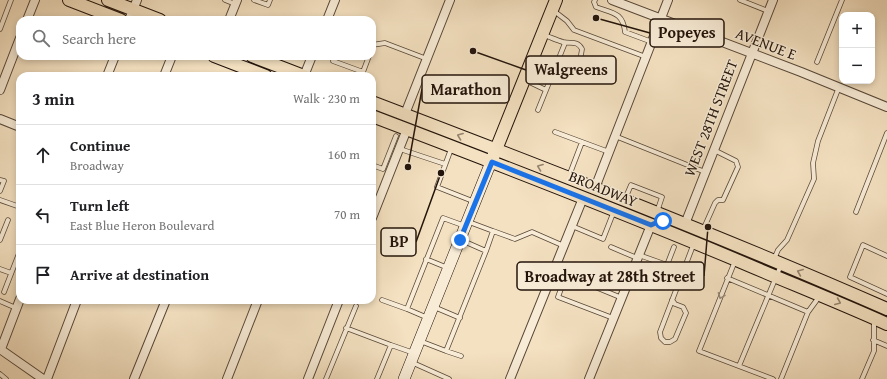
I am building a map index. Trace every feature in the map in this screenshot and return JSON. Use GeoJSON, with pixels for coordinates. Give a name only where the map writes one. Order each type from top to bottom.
{"type":"FeatureCollection","features":[{"type":"Feature","properties":{"kind":"main road"},"geometry":{"type":"LineString","coordinates":[[69,0],[111,16]]}},
{"type":"Feature","properties":{"kind":"main road"},"geometry":{"type":"LineString","coordinates":[[108,0],[149,16]]}},
{"type":"Feature","properties":{"kind":"main road"},"geometry":{"type":"LineString","coordinates":[[404,379],[554,4]]}},
{"type":"Feature","properties":{"kind":"main road"},"geometry":{"type":"LineString","coordinates":[[223,60],[252,72]]}},
{"type":"Feature","properties":{"kind":"main road"},"geometry":{"type":"LineString","coordinates":[[262,60],[294,72]]}},
{"type":"Feature","properties":{"kind":"main road","name":"BROADWAY"},"geometry":{"type":"LineString","coordinates":[[376,103],[685,224],[887,308]]}},
{"type":"Feature","properties":{"kind":"main road","name":"BROADWAY"},"geometry":{"type":"LineString","coordinates":[[376,117],[614,210],[821,295],[887,324]]}},
{"type":"Feature","properties":{"kind":"main road"},"geometry":{"type":"LineString","coordinates":[[651,225],[663,221],[713,242],[725,241]]}},
{"type":"Feature","properties":{"kind":"street"},"geometry":{"type":"LineString","coordinates":[[29,16],[35,0]]}},
{"type":"Feature","properties":{"kind":"street"},"geometry":{"type":"LineString","coordinates":[[329,16],[335,0]]}},
{"type":"Feature","properties":{"kind":"street"},"geometry":{"type":"LineString","coordinates":[[405,114],[450,0]]}},
{"type":"Feature","properties":{"kind":"street","name":"AVENUE E"},"geometry":{"type":"LineString","coordinates":[[612,0],[839,87],[887,107]]}},
{"type":"Feature","properties":{"kind":"street"},"geometry":{"type":"LineString","coordinates":[[595,188],[668,0]]}},
{"type":"Feature","properties":{"kind":"street","name":"WEST 28TH STREET"},"geometry":{"type":"LineString","coordinates":[[685,224],[772,0]]}},
{"type":"Feature","properties":{"kind":"street"},"geometry":{"type":"LineString","coordinates":[[231,16],[236,2]]}},
{"type":"Feature","properties":{"kind":"street"},"geometry":{"type":"LineString","coordinates":[[0,90],[16,48]]}},
{"type":"Feature","properties":{"kind":"street"},"geometry":{"type":"LineString","coordinates":[[109,72],[113,60]]}},
{"type":"Feature","properties":{"kind":"street"},"geometry":{"type":"LineString","coordinates":[[166,72],[170,60]]}},
{"type":"Feature","properties":{"kind":"street"},"geometry":{"type":"LineString","coordinates":[[306,72],[310,60]]}},
{"type":"Feature","properties":{"kind":"street"},"geometry":{"type":"LineString","coordinates":[[0,119],[16,125]]}},
{"type":"Feature","properties":{"kind":"street"},"geometry":{"type":"LineString","coordinates":[[376,205],[386,171],[400,149],[407,129]]}},
{"type":"Feature","properties":{"kind":"street"},"geometry":{"type":"LineString","coordinates":[[510,379],[583,198]]}},
{"type":"Feature","properties":{"kind":"street"},"geometry":{"type":"LineString","coordinates":[[588,379],[651,225]]}},
{"type":"Feature","properties":{"kind":"street"},"geometry":{"type":"LineString","coordinates":[[18,304],[0,349],[43,379]]}},
{"type":"Feature","properties":{"kind":"street"},"geometry":{"type":"LineString","coordinates":[[47,379],[76,304]]}},
{"type":"Feature","properties":{"kind":"street"},"geometry":{"type":"LineString","coordinates":[[134,379],[164,304]]}},
{"type":"Feature","properties":{"kind":"street"},"geometry":{"type":"LineString","coordinates":[[227,379],[256,304]]}},
{"type":"Feature","properties":{"kind":"street"},"geometry":{"type":"LineString","coordinates":[[308,379],[337,304]]}},
{"type":"Feature","properties":{"kind":"lane"},"geometry":{"type":"LineString","coordinates":[[0,29],[11,0]]}},
{"type":"Feature","properties":{"kind":"lane"},"geometry":{"type":"LineString","coordinates":[[225,0],[236,2]]}},
{"type":"Feature","properties":{"kind":"lane"},"geometry":{"type":"LineString","coordinates":[[254,0],[268,5],[270,0]]}},
{"type":"Feature","properties":{"kind":"lane"},"geometry":{"type":"LineString","coordinates":[[595,0],[594,2],[596,7],[619,15],[624,24],[625,32],[652,42]]}},
{"type":"Feature","properties":{"kind":"lane"},"geometry":{"type":"LineString","coordinates":[[740,0],[768,11]]}},
{"type":"Feature","properties":{"kind":"lane"},"geometry":{"type":"LineString","coordinates":[[817,62],[842,0]]}},
{"type":"Feature","properties":{"kind":"lane"},"geometry":{"type":"LineString","coordinates":[[554,4],[574,30],[646,57]]}},
{"type":"Feature","properties":{"kind":"lane"},"geometry":{"type":"LineString","coordinates":[[542,34],[565,43],[571,42],[578,44],[582,49],[581,55]]}},
{"type":"Feature","properties":{"kind":"lane"},"geometry":{"type":"LineString","coordinates":[[376,45],[385,42],[427,59]]}},
{"type":"Feature","properties":{"kind":"lane"},"geometry":{"type":"LineString","coordinates":[[538,110],[565,43]]}},
{"type":"Feature","properties":{"kind":"lane"},"geometry":{"type":"LineString","coordinates":[[332,60],[363,72],[368,60]]}},
{"type":"Feature","properties":{"kind":"lane"},"geometry":{"type":"LineString","coordinates":[[524,80],[546,90]]}},
{"type":"Feature","properties":{"kind":"lane"},"geometry":{"type":"LineString","coordinates":[[739,366],[776,277],[778,250],[787,240],[814,179],[813,163],[818,141],[839,87]]}},
{"type":"Feature","properties":{"kind":"lane"},"geometry":{"type":"LineString","coordinates":[[554,132],[609,152]]}},
{"type":"Feature","properties":{"kind":"lane"},"geometry":{"type":"LineString","coordinates":[[856,212],[887,133]]}},
{"type":"Feature","properties":{"kind":"lane"},"geometry":{"type":"LineString","coordinates":[[376,167],[386,171],[396,136]]}},
{"type":"Feature","properties":{"kind":"lane"},"geometry":{"type":"LineString","coordinates":[[615,136],[705,172]]}},
{"type":"Feature","properties":{"kind":"lane"},"geometry":{"type":"LineString","coordinates":[[568,178],[582,142]]}},
{"type":"Feature","properties":{"kind":"lane"},"geometry":{"type":"LineString","coordinates":[[452,146],[437,186],[475,202]]}},
{"type":"Feature","properties":{"kind":"lane"},"geometry":{"type":"LineString","coordinates":[[400,149],[445,164]]}},
{"type":"Feature","properties":{"kind":"lane"},"geometry":{"type":"LineString","coordinates":[[702,231],[715,203],[718,200],[723,200],[738,167],[736,161],[714,150]]}},
{"type":"Feature","properties":{"kind":"lane"},"geometry":{"type":"LineString","coordinates":[[0,180],[4,181],[0,191]]}},
{"type":"Feature","properties":{"kind":"lane"},"geometry":{"type":"LineString","coordinates":[[625,200],[631,185],[662,197],[657,213]]}},
{"type":"Feature","properties":{"kind":"lane"},"geometry":{"type":"LineString","coordinates":[[0,200],[16,206]]}},
{"type":"Feature","properties":{"kind":"lane"},"geometry":{"type":"LineString","coordinates":[[572,226],[603,239],[614,210]]}},
{"type":"Feature","properties":{"kind":"lane"},"geometry":{"type":"LineString","coordinates":[[407,309],[442,218],[515,238],[532,232],[564,246]]}},
{"type":"Feature","properties":{"kind":"lane"},"geometry":{"type":"LineString","coordinates":[[0,240],[8,220]]}},
{"type":"Feature","properties":{"kind":"lane"},"geometry":{"type":"LineString","coordinates":[[446,351],[493,231]]}},
{"type":"Feature","properties":{"kind":"lane"},"geometry":{"type":"LineString","coordinates":[[460,240],[486,251]]}},
{"type":"Feature","properties":{"kind":"lane"},"geometry":{"type":"LineString","coordinates":[[672,300],[675,304],[683,307],[686,313],[675,339],[670,342],[665,342],[661,338],[660,332],[672,300],[694,243]]}},
{"type":"Feature","properties":{"kind":"lane"},"geometry":{"type":"LineString","coordinates":[[887,256],[863,245],[850,277],[887,294]]}},
{"type":"Feature","properties":{"kind":"lane"},"geometry":{"type":"LineString","coordinates":[[611,248],[667,265],[674,247]]}},
{"type":"Feature","properties":{"kind":"lane"},"geometry":{"type":"LineString","coordinates":[[426,259],[449,268]]}},
{"type":"Feature","properties":{"kind":"lane"},"geometry":{"type":"LineString","coordinates":[[735,260],[700,351],[773,379]]}},
{"type":"Feature","properties":{"kind":"lane"},"geometry":{"type":"LineString","coordinates":[[4,292],[16,263]]}},
{"type":"Feature","properties":{"kind":"lane"},"geometry":{"type":"LineString","coordinates":[[602,266],[630,277]]}},
{"type":"Feature","properties":{"kind":"lane"},"geometry":{"type":"LineString","coordinates":[[0,269],[11,273]]}},
{"type":"Feature","properties":{"kind":"lane"},"geometry":{"type":"LineString","coordinates":[[613,318],[558,296],[566,275],[622,298]]}},
{"type":"Feature","properties":{"kind":"lane"},"geometry":{"type":"LineString","coordinates":[[727,278],[808,312]]}},
{"type":"Feature","properties":{"kind":"lane"},"geometry":{"type":"LineString","coordinates":[[782,379],[808,312],[821,295]]}},
{"type":"Feature","properties":{"kind":"lane"},"geometry":{"type":"LineString","coordinates":[[382,300],[429,318]]}},
{"type":"Feature","properties":{"kind":"lane"},"geometry":{"type":"LineString","coordinates":[[0,301],[17,308]]}},
{"type":"Feature","properties":{"kind":"lane"},"geometry":{"type":"LineString","coordinates":[[326,379],[356,306]]}},
{"type":"Feature","properties":{"kind":"lane"},"geometry":{"type":"LineString","coordinates":[[433,307],[460,318]]}},
{"type":"Feature","properties":{"kind":"lane"},"geometry":{"type":"LineString","coordinates":[[862,379],[874,351],[874,318]]}},
{"type":"Feature","properties":{"kind":"lane"},"geometry":{"type":"LineString","coordinates":[[346,328],[391,345],[449,379]]}},
{"type":"Feature","properties":{"kind":"lane"},"geometry":{"type":"LineString","coordinates":[[873,340],[887,346]]}},
{"type":"Feature","properties":{"kind":"lane"},"geometry":{"type":"LineString","coordinates":[[419,341],[461,356]]}},
{"type":"Feature","properties":{"kind":"lane"},"geometry":{"type":"LineString","coordinates":[[377,379],[391,345]]}},
{"type":"Feature","properties":{"kind":"lane"},"geometry":{"type":"LineString","coordinates":[[0,374],[6,379]]}},
{"type":"Feature","properties":{"kind":"place","name":"Popeyes"},"geometry":{"type":"Point","coordinates":[596,18]}},
{"type":"Feature","properties":{"kind":"place","name":"Walgreens"},"geometry":{"type":"Point","coordinates":[473,51]}},
{"type":"Feature","properties":{"kind":"place","name":"Marathon"},"geometry":{"type":"Point","coordinates":[408,167]}},
{"type":"Feature","properties":{"kind":"place","name":"BP"},"geometry":{"type":"Point","coordinates":[441,173]}},
{"type":"Feature","properties":{"kind":"place","name":"Broadway at 28th Street"},"geometry":{"type":"Point","coordinates":[708,227]}},
{"type":"Feature","properties":{"kind":"route"},"geometry":{"type":"LineString","coordinates":[[460,240],[492,162],[651,225],[663,221]]}}]}
